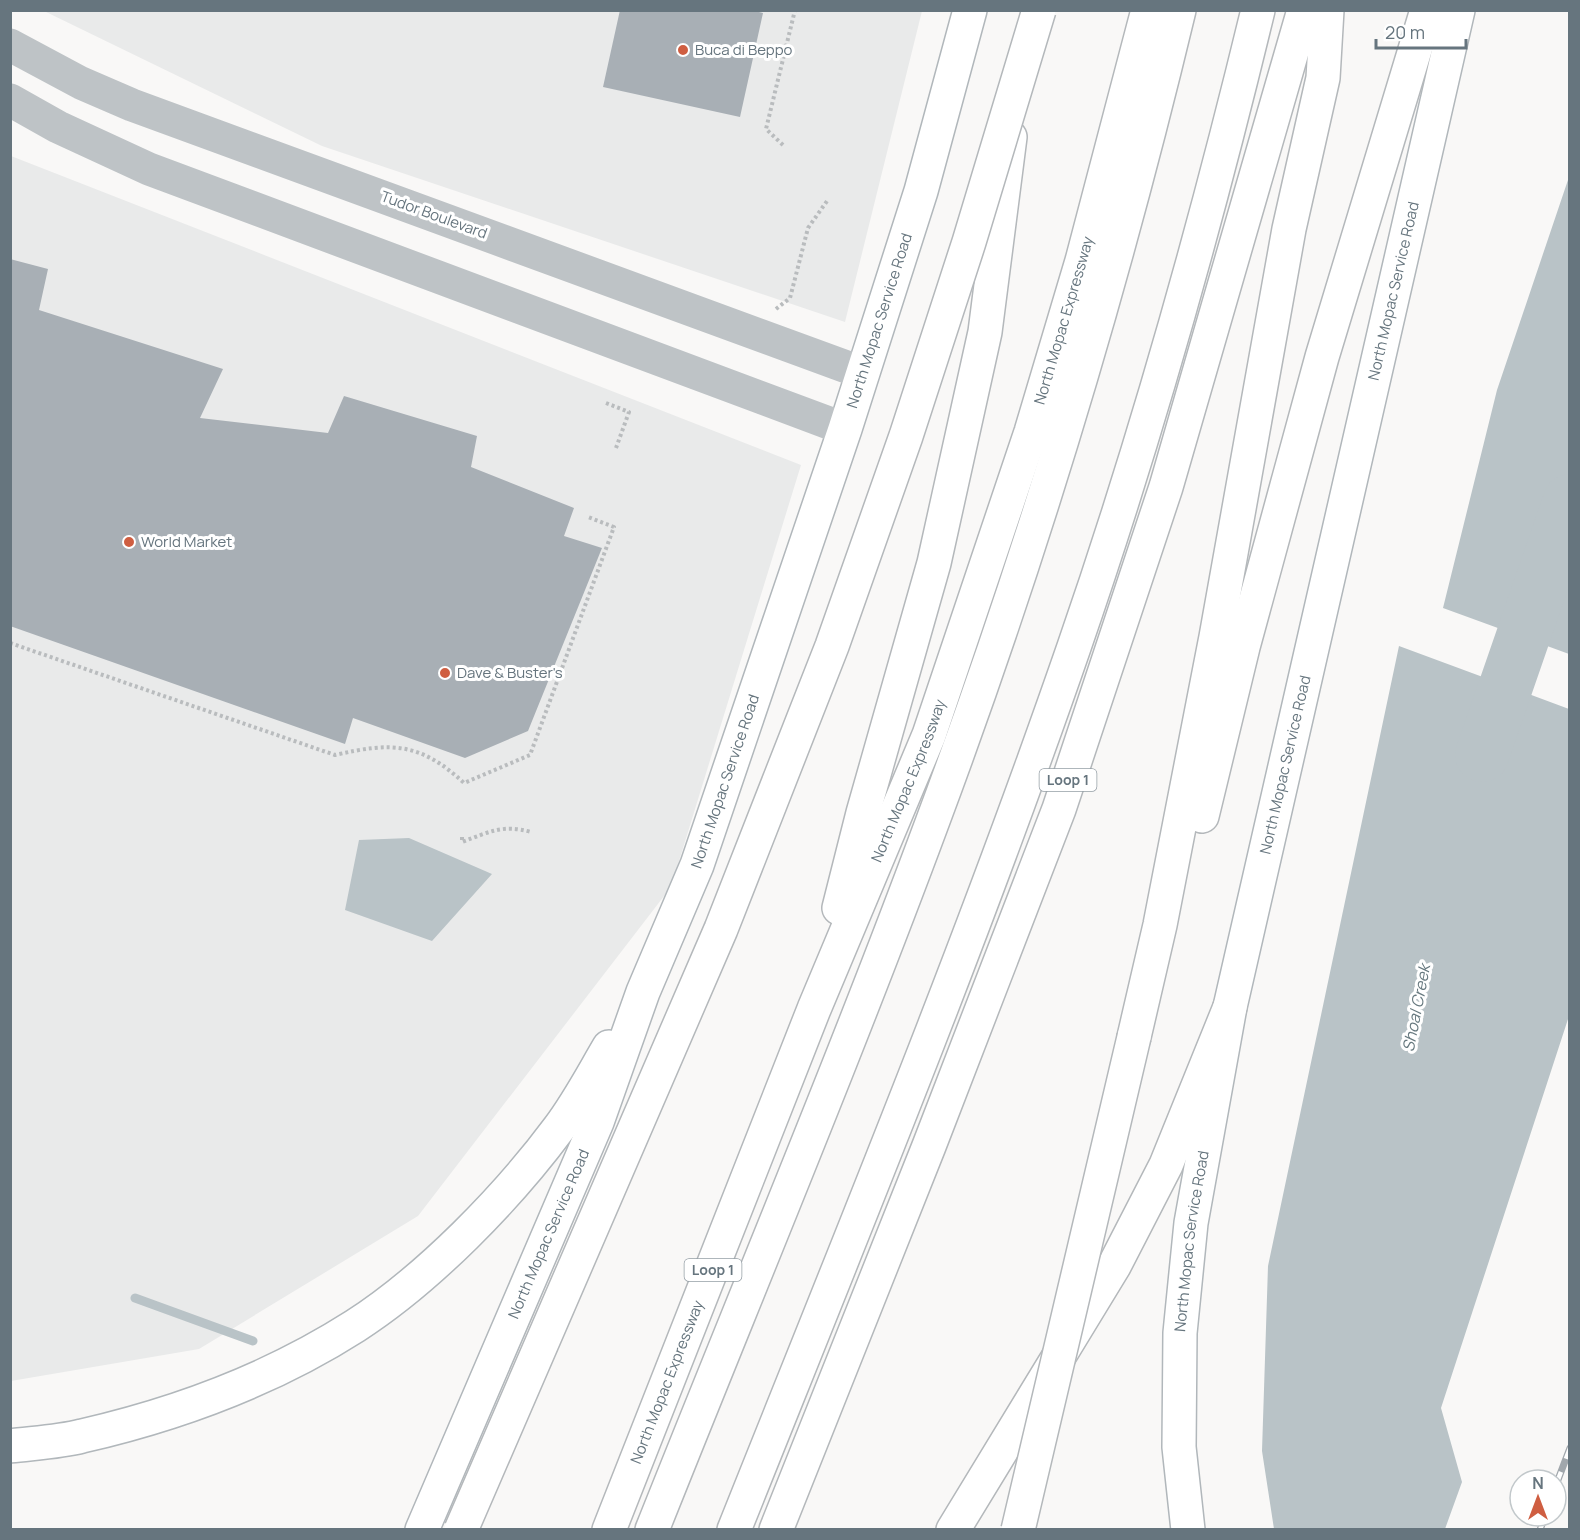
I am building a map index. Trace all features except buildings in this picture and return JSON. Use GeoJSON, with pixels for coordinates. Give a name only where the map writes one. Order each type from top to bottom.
{"type":"FeatureCollection","features":[{"type":"Feature","properties":{"kind":"main road","name":"North Mopac Service Road"},"geometry":{"type":"LineString","coordinates":[[422,1530],[597,1122],[643,992],[697,865],[845,429],[921,191],[969,10]]}},
{"type":"Feature","properties":{"kind":"main road"},"geometry":{"type":"LineString","coordinates":[[814,1009],[863,813],[934,563],[986,332],[1026,10]]}},
{"type":"Feature","properties":{"kind":"main road"},"geometry":{"type":"LineString","coordinates":[[461,1530],[722,929],[832,646],[906,436],[962,264],[1039,10]]}},
{"type":"Feature","properties":{"kind":"main road","name":"North Mopac Expressway"},"geometry":{"type":"LineString","coordinates":[[609,1530],[814,1009],[929,735],[1031,432],[1078,273],[1148,10]]}},
{"type":"Feature","properties":{"kind":"main road"},"geometry":{"type":"LineString","coordinates":[[652,1530],[933,821],[1001,624],[1062,436],[1110,271],[1179,10]]}},
{"type":"Feature","properties":{"kind":"main road"},"geometry":{"type":"LineString","coordinates":[[734,1530],[910,1088],[1010,829],[1076,643],[1182,297],[1232,118],[1258,10]]}},
{"type":"Feature","properties":{"kind":"main road","name":"Loop 1"},"geometry":{"type":"LineString","coordinates":[[776,1530],[929,1146],[1059,809],[1166,487],[1304,10]]}},
{"type":"Feature","properties":{"kind":"main road"},"geometry":{"type":"LineString","coordinates":[[1018,1530],[1160,925],[1216,637],[1289,229],[1323,78],[1327,10]]}},
{"type":"Feature","properties":{"kind":"main road"},"geometry":{"type":"LineString","coordinates":[[1160,925],[1199,827],[1244,646],[1322,357],[1426,10]]}},
{"type":"Feature","properties":{"kind":"main road","name":"North Mopac Service Road"},"geometry":{"type":"LineString","coordinates":[[1188,1530],[1179,1447],[1180,1333],[1191,1223],[1230,1007],[1458,10]]}},
{"type":"Feature","properties":{"kind":"main road"},"geometry":{"type":"LineString","coordinates":[[10,1446],[81,1437],[184,1407],[258,1378],[355,1326],[429,1270],[502,1195],[559,1128],[643,992]]}},
{"type":"Feature","properties":{"kind":"main road"},"geometry":{"type":"LineString","coordinates":[[953,1530],[1114,1266],[1166,1165],[1230,1007]]}},
{"type":"Feature","properties":{"kind":"street","name":"Tudor Boulevard"},"geometry":{"type":"LineString","coordinates":[[10,45],[81,84],[132,105],[863,373]]}},
{"type":"Feature","properties":{"kind":"street"},"geometry":{"type":"LineString","coordinates":[[58,127],[81,84]]}},
{"type":"Feature","properties":{"kind":"street"},"geometry":{"type":"LineString","coordinates":[[10,100],[58,127],[148,169],[845,429]]}},
{"type":"Feature","properties":{"kind":"path"},"geometry":{"type":"LineString","coordinates":[[783,145],[766,129],[795,10]]}},
{"type":"Feature","properties":{"kind":"path"},"geometry":{"type":"LineString","coordinates":[[776,310],[790,298],[808,228],[827,201]]}},
{"type":"Feature","properties":{"kind":"path"},"geometry":{"type":"LineString","coordinates":[[606,403],[629,412],[616,448]]}},
{"type":"Feature","properties":{"kind":"path"},"geometry":{"type":"LineString","coordinates":[[10,643],[335,755],[370,747],[396,747],[417,751],[442,763],[464,783],[530,755],[614,527],[588,517]]}},
{"type":"Feature","properties":{"kind":"path"},"geometry":{"type":"LineString","coordinates":[[462,837],[462,842],[502,828],[531,832]]}},
{"type":"Feature","properties":{"kind":"shaded area"},"geometry":{"type":"Polygon","coordinates":[[[44,11],[922,11],[845,322],[322,146],[44,11]]]}},
{"type":"Feature","properties":{"kind":"shaded area"},"geometry":{"type":"Polygon","coordinates":[[[11,156],[801,465],[671,887],[418,1216],[199,1349],[11,1381],[11,156]]]}},
{"type":"Feature","properties":{"kind":"water"},"geometry":{"type":"Polygon","coordinates":[[[1569,177],[1569,654],[1443,608],[1497,390],[1569,177]]]}},
{"type":"Feature","properties":{"kind":"water"},"geometry":{"type":"Polygon","coordinates":[[[1399,646],[1569,709],[1569,1016],[1441,1408],[1462,1482],[1445,1529],[1274,1529],[1262,1451],[1268,1266],[1399,646]]]}},
{"type":"Feature","properties":{"kind":"water"},"geometry":{"type":"Polygon","coordinates":[[[409,838],[492,874],[432,941],[345,910],[359,840],[409,838]]]}},
{"type":"Feature","properties":{"kind":"waterway","name":"Shoal Creek"},"geometry":{"type":"LineString","coordinates":[[1482,755],[1570,501]]}},
{"type":"Feature","properties":{"kind":"waterway"},"geometry":{"type":"LineString","coordinates":[[135,1298],[253,1341]]}},
{"type":"Feature","properties":{"kind":"railway"},"geometry":{"type":"LineString","coordinates":[[1562,1468],[1570,1448]]}},
{"type":"Feature","properties":{"kind":"place","name":"Buca di Beppo"},"geometry":{"type":"Point","coordinates":[683,50]}},
{"type":"Feature","properties":{"kind":"place","name":"World Market"},"geometry":{"type":"Point","coordinates":[129,542]}},
{"type":"Feature","properties":{"kind":"place","name":"Dave & Buster's"},"geometry":{"type":"Point","coordinates":[445,673]}}]}
